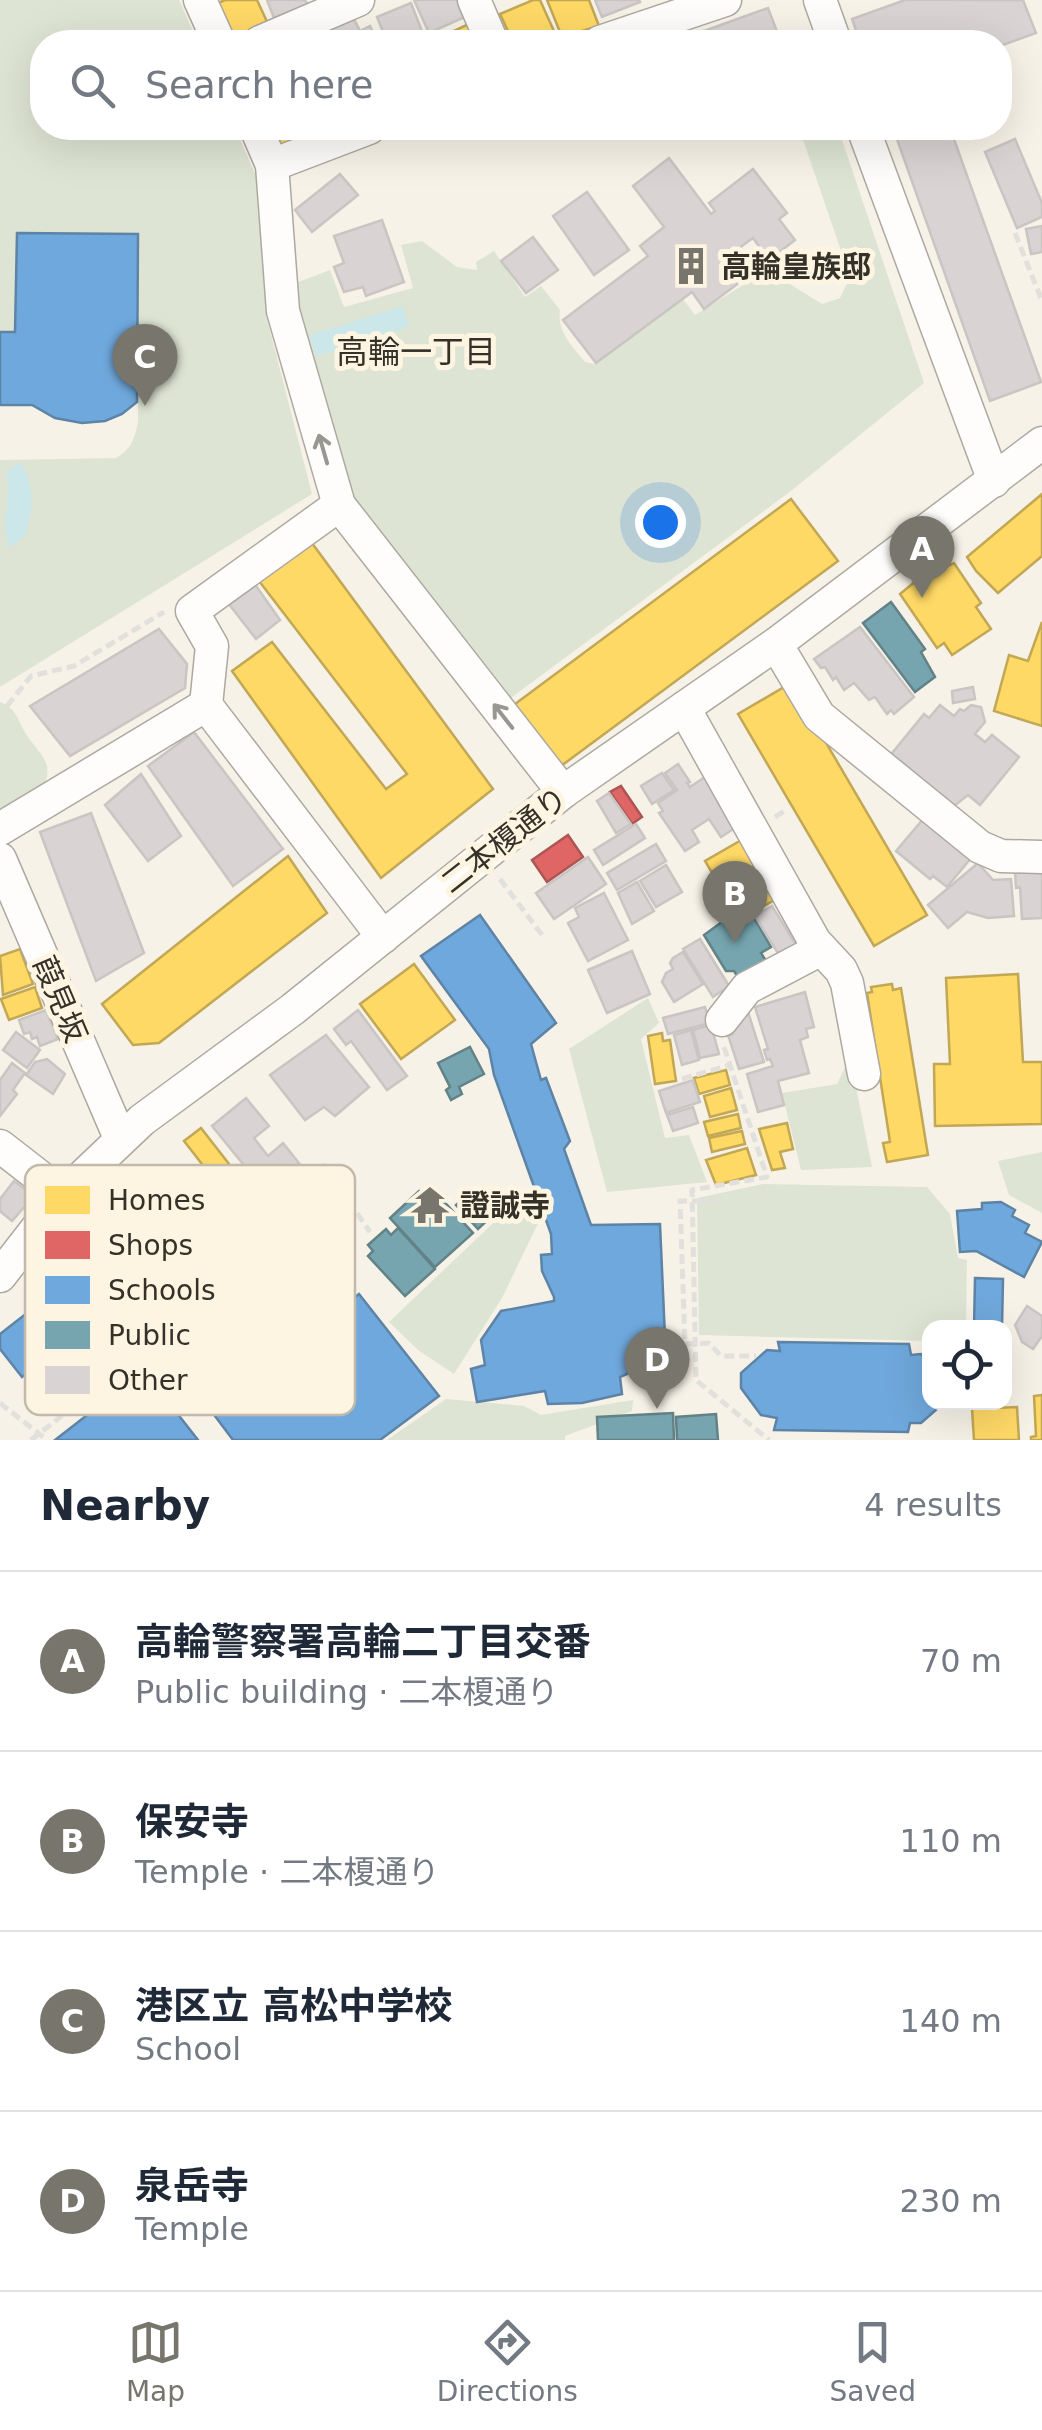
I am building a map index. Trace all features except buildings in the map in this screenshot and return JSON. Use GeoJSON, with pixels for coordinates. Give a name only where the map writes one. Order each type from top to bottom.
{"type":"FeatureCollection","features":[{"type":"Feature","properties":{"kind":"street"},"geometry":{"type":"LineString","coordinates":[[200,0],[214,30]]}},
{"type":"Feature","properties":{"kind":"street"},"geometry":{"type":"LineString","coordinates":[[474,0],[487,30]]}},
{"type":"Feature","properties":{"kind":"street"},"geometry":{"type":"LineString","coordinates":[[635,30],[724,0]]}},
{"type":"Feature","properties":{"kind":"street"},"geometry":{"type":"LineString","coordinates":[[820,0],[830,30]]}},
{"type":"Feature","properties":{"kind":"street"},"geometry":{"type":"LineString","coordinates":[[284,30],[336,4]]}},
{"type":"Feature","properties":{"kind":"street"},"geometry":{"type":"LineString","coordinates":[[261,140],[272,165],[283,311],[339,505],[563,792]]}},
{"type":"Feature","properties":{"kind":"street"},"geometry":{"type":"LineString","coordinates":[[272,165],[338,140]]}},
{"type":"Feature","properties":{"kind":"street"},"geometry":{"type":"LineString","coordinates":[[867,140],[994,481]]}},
{"type":"Feature","properties":{"kind":"street","name":"二本榎通り"},"geometry":{"type":"LineString","coordinates":[[93,1165],[120,1138],[563,792],[776,644],[1042,443]]}},
{"type":"Feature","properties":{"kind":"street"},"geometry":{"type":"LineString","coordinates":[[339,505],[192,611],[212,646],[206,705],[383,936]]}},
{"type":"Feature","properties":{"kind":"street"},"geometry":{"type":"LineString","coordinates":[[776,644],[819,716],[980,847],[1001,856],[1042,857]]}},
{"type":"Feature","properties":{"kind":"street"},"geometry":{"type":"LineString","coordinates":[[0,828],[206,705]]}},
{"type":"Feature","properties":{"kind":"street"},"geometry":{"type":"LineString","coordinates":[[684,708],[751,832],[821,949],[841,970],[847,983],[864,1074]]}},
{"type":"Feature","properties":{"kind":"street","name":"葭見坂"},"geometry":{"type":"LineString","coordinates":[[0,860],[120,1138]]}},
{"type":"Feature","properties":{"kind":"street"},"geometry":{"type":"LineString","coordinates":[[722,1020],[748,988],[821,949]]}},
{"type":"Feature","properties":{"kind":"street"},"geometry":{"type":"LineString","coordinates":[[0,1146],[25,1165]]}},
{"type":"Feature","properties":{"kind":"street","name":"二本榎通り"},"geometry":{"type":"LineString","coordinates":[[0,1276],[25,1244]]}},
{"type":"Feature","properties":{"kind":"path"},"geometry":{"type":"LineString","coordinates":[[1015,233],[1042,301]]}},
{"type":"Feature","properties":{"kind":"path"},"geometry":{"type":"LineString","coordinates":[[483,856],[545,939]]}},
{"type":"Feature","properties":{"kind":"path"},"geometry":{"type":"LineString","coordinates":[[722,1020],[721,1036],[767,1178],[692,1190],[696,1380],[769,1440]]}},
{"type":"Feature","properties":{"kind":"path"},"geometry":{"type":"LineString","coordinates":[[682,1079],[730,1066]]}},
{"type":"Feature","properties":{"kind":"path"},"geometry":{"type":"LineString","coordinates":[[723,1201],[680,1201],[684,1344],[708,1343],[721,1356],[756,1356]]}},
{"type":"Feature","properties":{"kind":"path"},"geometry":{"type":"LineString","coordinates":[[355,1210],[370,1232]]}},
{"type":"Feature","properties":{"kind":"path"},"geometry":{"type":"LineString","coordinates":[[0,1403],[47,1440]]}},
{"type":"Feature","properties":{"kind":"path"},"geometry":{"type":"LineString","coordinates":[[31,1440],[63,1415]]}},
{"type":"Feature","properties":{"kind":"green space"},"geometry":{"type":"Polygon","coordinates":[[[0,0],[179,0],[193,30],[30,30],[30,140],[240,140],[257,178],[267,319],[312,494],[0,687],[0,460],[116,458],[132,442],[138,421],[138,235],[17,233],[15,332],[0,332],[0,0]]]}},
{"type":"Feature","properties":{"kind":"green space"},"geometry":{"type":"Polygon","coordinates":[[[803,140],[842,140],[924,383],[791,491],[508,700],[344,504],[288,286],[330,270],[344,307],[413,288],[401,245],[422,241],[457,267],[477,270],[476,262],[494,251],[525,297],[541,286],[560,310],[563,332],[571,344],[585,362],[595,364],[683,299],[695,315],[767,270],[822,304],[840,298],[850,277],[803,140]]]}},
{"type":"Feature","properties":{"kind":"green space"},"geometry":{"type":"Polygon","coordinates":[[[0,702],[16,715],[43,757],[47,777],[44,785],[0,814],[0,702]]]}},
{"type":"Feature","properties":{"kind":"green space"},"geometry":{"type":"Polygon","coordinates":[[[648,998],[659,1023],[641,1039],[665,1138],[689,1135],[707,1182],[607,1192],[569,1049],[648,998]]]}},
{"type":"Feature","properties":{"kind":"green space"},"geometry":{"type":"Polygon","coordinates":[[[850,1057],[872,1167],[801,1170],[782,1093],[837,1084],[850,1057]]]}},
{"type":"Feature","properties":{"kind":"green space"},"geometry":{"type":"Polygon","coordinates":[[[1042,1152],[1042,1213],[1009,1195],[998,1161],[1042,1152]]]}},
{"type":"Feature","properties":{"kind":"green space"},"geometry":{"type":"Polygon","coordinates":[[[763,1184],[927,1187],[950,1214],[958,1258],[967,1260],[966,1320],[922,1320],[922,1341],[699,1335],[697,1198],[763,1184]]]}},
{"type":"Feature","properties":{"kind":"green space"},"geometry":{"type":"Polygon","coordinates":[[[531,1187],[542,1215],[502,1298],[454,1374],[418,1350],[389,1322],[531,1187]]]}},
{"type":"Feature","properties":{"kind":"green space"},"geometry":{"type":"Polygon","coordinates":[[[446,1399],[524,1406],[541,1415],[633,1400],[632,1411],[565,1436],[565,1440],[387,1440],[446,1399]]]}},
{"type":"Feature","properties":{"kind":"water"},"geometry":{"type":"Polygon","coordinates":[[[403,306],[409,327],[316,356],[310,335],[403,306]]]}},
{"type":"Feature","properties":{"kind":"water"},"geometry":{"type":"Polygon","coordinates":[[[20,462],[29,480],[31,507],[25,536],[9,548],[7,471],[20,462]]]}},
{"type":"Feature","properties":{"kind":"place","name":"高輪皇族邸"},"geometry":{"type":"Point","coordinates":[691,266]}},
{"type":"Feature","properties":{"kind":"place","name":"港区立 高松中学校"},"geometry":{"type":"Point","coordinates":[145,406]}},
{"type":"Feature","properties":{"kind":"place","name":"高輪警察署高輪二丁目交番"},"geometry":{"type":"Point","coordinates":[922,598]}},
{"type":"Feature","properties":{"kind":"place","name":"保安寺"},"geometry":{"type":"Point","coordinates":[735,943]}},
{"type":"Feature","properties":{"kind":"place","name":"證誠寺"},"geometry":{"type":"Point","coordinates":[430,1205]}},
{"type":"Feature","properties":{"kind":"place","name":"泉岳寺"},"geometry":{"type":"Point","coordinates":[657,1409]}},
{"type":"Feature","properties":{"kind":"district","name":"高輪一丁目"},"geometry":{"type":"Point","coordinates":[416,352]}}]}
